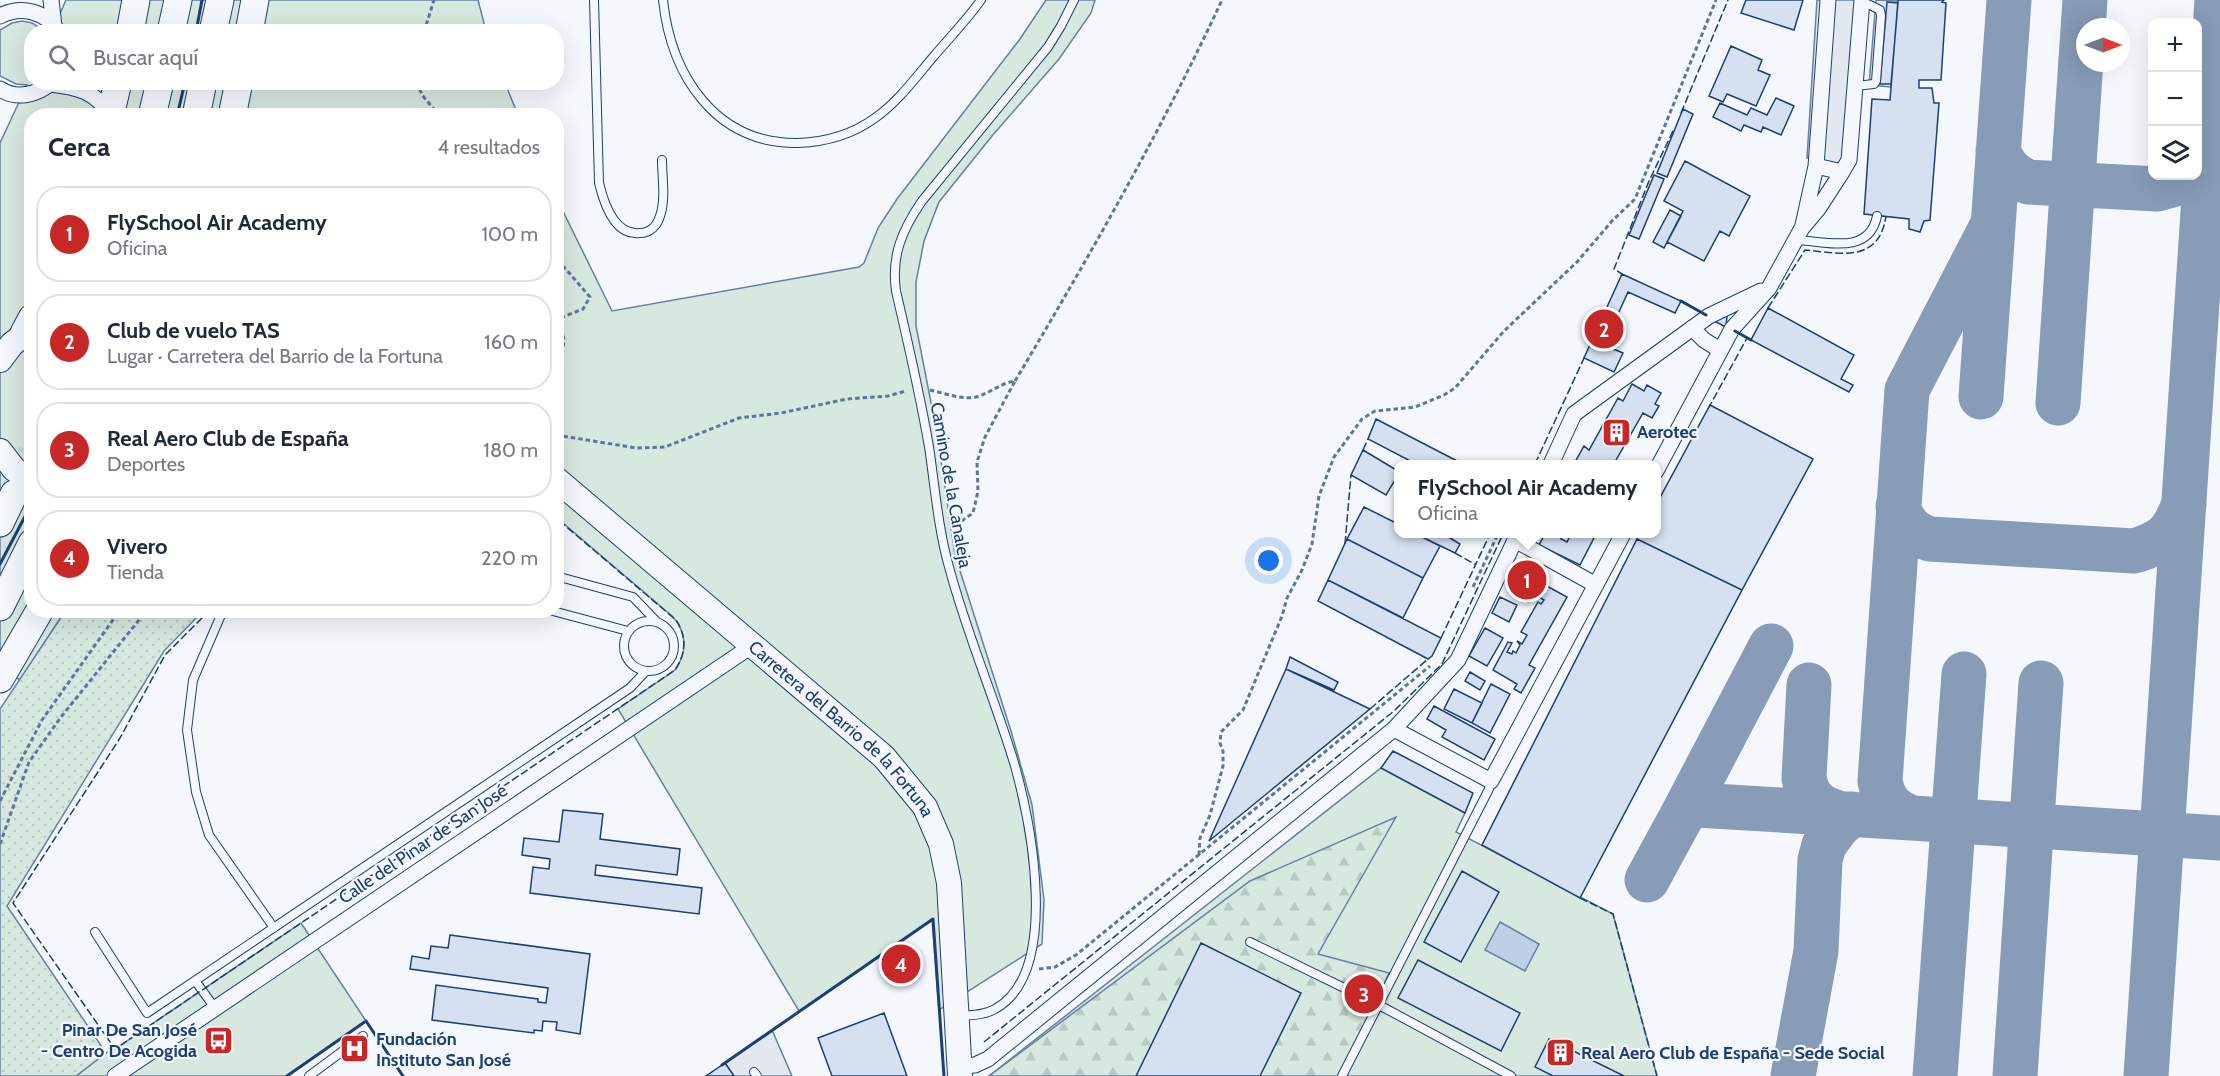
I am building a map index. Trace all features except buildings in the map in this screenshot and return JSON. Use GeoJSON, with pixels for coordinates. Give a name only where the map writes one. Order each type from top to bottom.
{"type":"FeatureCollection","features":[{"type":"Feature","properties":{"kind":"highway"},"geometry":{"type":"LineString","coordinates":[[131,24],[136,0]]}},
{"type":"Feature","properties":{"kind":"highway"},"geometry":{"type":"LineString","coordinates":[[173,24],[178,0]]}},
{"type":"Feature","properties":{"kind":"highway"},"geometry":{"type":"LineString","coordinates":[[215,24],[220,0]]}},
{"type":"Feature","properties":{"kind":"highway"},"geometry":{"type":"LineString","coordinates":[[250,24],[255,0]]}},
{"type":"Feature","properties":{"kind":"highway"},"geometry":{"type":"LineString","coordinates":[[112,108],[116,90]]}},
{"type":"Feature","properties":{"kind":"highway"},"geometry":{"type":"LineString","coordinates":[[154,108],[158,90]]}},
{"type":"Feature","properties":{"kind":"highway"},"geometry":{"type":"LineString","coordinates":[[198,108],[201,90]]}},
{"type":"Feature","properties":{"kind":"highway"},"geometry":{"type":"LineString","coordinates":[[234,108],[237,90]]}},
{"type":"Feature","properties":{"kind":"highway"},"geometry":{"type":"LineString","coordinates":[[0,523],[23,488]]}},
{"type":"Feature","properties":{"kind":"highway"},"geometry":{"type":"LineString","coordinates":[[0,608],[24,559]]}},
{"type":"Feature","properties":{"kind":"highway"},"geometry":{"type":"LineString","coordinates":[[0,679],[35,618]]}},
{"type":"Feature","properties":{"kind":"main road"},"geometry":{"type":"LineString","coordinates":[[1,358],[24,333]]}},
{"type":"Feature","properties":{"kind":"main road"},"geometry":{"type":"LineString","coordinates":[[0,451],[14,469],[23,488]]}},
{"type":"Feature","properties":{"kind":"main road","name":"Carretera del Barrio de la Fortuna"},"geometry":{"type":"LineString","coordinates":[[564,486],[884,757],[925,807],[941,844],[949,883],[960,1071]]}},
{"type":"Feature","properties":{"kind":"street"},"geometry":{"type":"LineString","coordinates":[[51,0],[55,24]]}},
{"type":"Feature","properties":{"kind":"street"},"geometry":{"type":"LineString","coordinates":[[1799,234],[1816,165],[1828,0]]}},
{"type":"Feature","properties":{"kind":"street"},"geometry":{"type":"LineString","coordinates":[[1661,462],[1720,350],[1740,319],[1769,288],[1799,234],[1849,160],[1861,2]]}},
{"type":"Feature","properties":{"kind":"street"},"geometry":{"type":"LineString","coordinates":[[0,16],[24,5],[40,14],[51,24]]}},
{"type":"Feature","properties":{"kind":"street"},"geometry":{"type":"LineString","coordinates":[[1,95],[29,95],[42,90]]}},
{"type":"Feature","properties":{"kind":"street"},"geometry":{"type":"LineString","coordinates":[[83,90],[90,93],[106,108]]}},
{"type":"Feature","properties":{"kind":"street"},"geometry":{"type":"LineString","coordinates":[[1816,165],[1842,172]]}},
{"type":"Feature","properties":{"kind":"street"},"geometry":{"type":"LineString","coordinates":[[1553,460],[1574,414],[1709,316],[1769,288]]}},
{"type":"Feature","properties":{"kind":"street"},"geometry":{"type":"LineString","coordinates":[[1731,306],[1737,310],[1740,319]]}},
{"type":"Feature","properties":{"kind":"street"},"geometry":{"type":"LineString","coordinates":[[1692,328],[1704,340],[1720,350]]}},
{"type":"Feature","properties":{"kind":"street","name":"Carretera del Barrio de la Fortuna"},"geometry":{"type":"LineString","coordinates":[[960,1071],[988,1059],[1394,729],[1458,660],[1517,538]]}},
{"type":"Feature","properties":{"kind":"street","name":"Carretera del Barrio de la Fortuna"},"geometry":{"type":"LineString","coordinates":[[1519,538],[1596,585]]}},
{"type":"Feature","properties":{"kind":"street"},"geometry":{"type":"LineString","coordinates":[[1394,729],[1491,781],[1621,538]]}},
{"type":"Feature","properties":{"kind":"street","name":"Calle del Pinar de San José"},"geometry":{"type":"LineString","coordinates":[[115,1076],[753,645]]}},
{"type":"Feature","properties":{"kind":"lane"},"geometry":{"type":"LineString","coordinates":[[594,0],[598,183],[613,219],[628,232],[644,233],[652,230],[657,223],[662,203],[662,160]]}},
{"type":"Feature","properties":{"kind":"lane"},"geometry":{"type":"LineString","coordinates":[[663,0],[673,51],[690,86],[703,102],[716,115],[742,130],[768,140],[786,143],[824,140],[843,135],[874,119],[899,96],[981,0]]}},
{"type":"Feature","properties":{"kind":"lane","name":"Camino de la Canaleja"},"geometry":{"type":"LineString","coordinates":[[957,1017],[995,1010],[1016,991],[1028,969],[1035,927],[1036,899],[1031,842],[1015,766],[959,601],[944,545],[918,388],[894,276],[900,239],[909,220],[1048,47],[1074,0]]}},
{"type":"Feature","properties":{"kind":"lane"},"geometry":{"type":"LineString","coordinates":[[1855,86],[1874,84],[1876,81],[1881,16],[1880,10],[1861,2]]}},
{"type":"Feature","properties":{"kind":"lane"},"geometry":{"type":"LineString","coordinates":[[1799,234],[1852,243],[1864,239],[1873,230],[1877,216]]}},
{"type":"Feature","properties":{"kind":"lane"},"geometry":{"type":"LineString","coordinates":[[564,578],[633,597],[673,636],[674,653],[664,667],[654,671],[637,669],[626,657],[625,640],[628,631],[638,623],[656,621]]}},
{"type":"Feature","properties":{"kind":"lane"},"geometry":{"type":"LineString","coordinates":[[564,614],[628,631]]}},
{"type":"Feature","properties":{"kind":"lane"},"geometry":{"type":"LineString","coordinates":[[220,618],[193,680],[187,730],[196,792],[209,835],[274,928]]}},
{"type":"Feature","properties":{"kind":"lane"},"geometry":{"type":"LineString","coordinates":[[95,932],[147,1013],[630,688],[646,671]]}},
{"type":"Feature","properties":{"kind":"lane"},"geometry":{"type":"LineString","coordinates":[[1342,1076],[1489,789],[1491,781]]}},
{"type":"Feature","properties":{"kind":"lane"},"geometry":{"type":"LineString","coordinates":[[1250,942],[1379,1005],[1511,1076]]}},
{"type":"Feature","properties":{"kind":"lane"},"geometry":{"type":"LineString","coordinates":[[196,982],[215,1008]]}},
{"type":"Feature","properties":{"kind":"lane"},"geometry":{"type":"LineString","coordinates":[[309,1076],[363,1036]]}},
{"type":"Feature","properties":{"kind":"path"},"geometry":{"type":"LineString","coordinates":[[426,24],[434,0]]}},
{"type":"Feature","properties":{"kind":"path"},"geometry":{"type":"LineString","coordinates":[[944,545],[963,520],[973,513],[978,491],[976,474],[985,437],[1015,381],[1084,266],[1197,53],[1222,0]]}},
{"type":"Feature","properties":{"kind":"path"},"geometry":{"type":"LineString","coordinates":[[1199,855],[1200,838],[1210,815],[1223,766],[1221,732],[1243,710],[1282,616],[1287,598],[1302,570],[1312,544],[1319,496],[1334,457],[1362,419],[1375,411],[1415,407],[1455,388],[1504,332],[1578,262],[1612,221],[1635,199],[1716,0]]}},
{"type":"Feature","properties":{"kind":"path"},"geometry":{"type":"LineString","coordinates":[[420,90],[433,108]]}},
{"type":"Feature","properties":{"kind":"path"},"geometry":{"type":"LineString","coordinates":[[564,267],[590,297],[584,309],[564,316]]}},
{"type":"Feature","properties":{"kind":"path"},"geometry":{"type":"LineString","coordinates":[[564,436],[636,448],[665,447],[740,418],[781,413],[847,399],[888,396],[918,388],[965,398],[976,397],[1015,381]]}},
{"type":"Feature","properties":{"kind":"path"},"geometry":{"type":"LineString","coordinates":[[1469,597],[1496,538]]}},
{"type":"Feature","properties":{"kind":"path"},"geometry":{"type":"LineString","coordinates":[[0,801],[42,720],[114,618]]}},
{"type":"Feature","properties":{"kind":"path"},"geometry":{"type":"LineString","coordinates":[[0,844],[29,762],[61,717],[142,618]]}},
{"type":"Feature","properties":{"kind":"path"},"geometry":{"type":"LineString","coordinates":[[1028,969],[1055,967],[1076,955],[1435,661]]}},
{"type":"Feature","properties":{"kind":"green space"},"geometry":{"type":"Polygon","coordinates":[[[66,0],[478,0],[484,24],[56,24],[66,0]]]}},
{"type":"Feature","properties":{"kind":"green space"},"geometry":{"type":"Polygon","coordinates":[[[1046,0],[1095,0],[1091,13],[1059,59],[992,136],[939,202],[924,241],[916,282],[916,326],[937,433],[955,555],[1032,805],[1044,900],[1042,944],[939,1010],[932,919],[799,1011],[618,709],[675,670],[682,656],[684,642],[681,629],[672,616],[564,524],[564,213],[612,311],[859,267],[864,263],[878,228],[897,199],[1020,39],[1046,0]]]}},
{"type":"Feature","properties":{"kind":"green space"},"geometry":{"type":"Polygon","coordinates":[[[22,21],[34,24],[24,24],[24,85],[16,84],[0,76],[0,30],[12,23],[22,21]]]}},
{"type":"Feature","properties":{"kind":"green space"},"geometry":{"type":"Polygon","coordinates":[[[25,90],[508,90],[515,108],[24,108],[24,618],[60,618],[20,680],[0,667],[0,143],[25,90]]]}},
{"type":"Feature","properties":{"kind":"green space"},"geometry":{"type":"Polygon","coordinates":[[[61,618],[196,618],[164,651],[7,906],[106,1053],[76,1076],[0,1076],[0,709],[61,618]]]}},
{"type":"Feature","properties":{"kind":"green space"},"geometry":{"type":"Polygon","coordinates":[[[1381,768],[1465,813],[1456,832],[1613,914],[1657,1076],[989,1076],[1381,768]]]}},
{"type":"Feature","properties":{"kind":"green space"},"geometry":{"type":"Polygon","coordinates":[[[1396,817],[1318,954],[1389,973],[1342,1076],[989,1076],[1250,881],[1396,817]]]}},
{"type":"Feature","properties":{"kind":"green space"},"geometry":{"type":"Polygon","coordinates":[[[301,923],[366,1021],[286,1076],[76,1076],[106,1053],[301,923]]]}},
{"type":"Feature","properties":{"kind":"shaded area"},"geometry":{"type":"Polygon","coordinates":[[[1817,0],[1862,0],[1849,160],[1831,165],[1817,158],[1807,158],[1817,0]]]}},
{"type":"Feature","properties":{"kind":"shaded area"},"geometry":{"type":"Polygon","coordinates":[[[1876,0],[1898,1],[1891,87],[1869,85],[1876,0]]]}},
{"type":"Feature","properties":{"kind":"shaded area"},"geometry":{"type":"Polygon","coordinates":[[[772,1030],[792,1076],[734,1076],[725,1063],[772,1030]]]}},
{"type":"Feature","properties":{"kind":"water"},"geometry":{"type":"Polygon","coordinates":[[[1500,922],[1539,944],[1525,971],[1485,950],[1500,922]]]}},
{"type":"Feature","properties":{"kind":"taxiway"},"geometry":{"type":"LineString","coordinates":[[1981,397],[2009,0]]}},
{"type":"Feature","properties":{"kind":"taxiway"},"geometry":{"type":"LineString","coordinates":[[2058,403],[2085,0]]}},
{"type":"Feature","properties":{"kind":"taxiway"},"geometry":{"type":"LineString","coordinates":[[2146,1076],[2217,0]]}},
{"type":"Feature","properties":{"kind":"taxiway"},"geometry":{"type":"LineString","coordinates":[[1998,151],[2010,170],[2028,182],[2157,189],[2182,180]]}},
{"type":"Feature","properties":{"kind":"taxiway"},"geometry":{"type":"LineString","coordinates":[[1993,224],[1907,390],[1880,781],[1884,795],[1894,808],[1912,818],[2220,838]]}},
{"type":"Feature","properties":{"kind":"taxiway"},"geometry":{"type":"LineString","coordinates":[[1898,506],[1909,527],[1930,539],[2134,551],[2161,540],[2172,529],[2184,504]]}},
{"type":"Feature","properties":{"kind":"taxiway"},"geometry":{"type":"LineString","coordinates":[[1684,812],[1771,646]]}},
{"type":"Feature","properties":{"kind":"taxiway"},"geometry":{"type":"LineString","coordinates":[[1935,1076],[1964,674]]}},
{"type":"Feature","properties":{"kind":"taxiway"},"geometry":{"type":"LineString","coordinates":[[2015,1076],[2041,683]]}},
{"type":"Feature","properties":{"kind":"taxiway"},"geometry":{"type":"LineString","coordinates":[[1809,685],[1804,778],[1811,797],[1825,808],[1838,813]]}},
{"type":"Feature","properties":{"kind":"taxiway"},"geometry":{"type":"LineString","coordinates":[[1647,880],[1684,812],[1697,805],[1912,818]]}},
{"type":"Feature","properties":{"kind":"taxiway"},"geometry":{"type":"LineString","coordinates":[[1793,1076],[1816,951],[1820,860],[1824,845],[1838,826],[1852,814]]}},
{"type":"Feature","properties":{"kind":"tunnel"},"geometry":{"type":"LineString","coordinates":[[14,494],[24,471]]}},
{"type":"Feature","properties":{"kind":"fence"},"geometry":{"type":"LineString","coordinates":[[1681,113],[1728,0]]}},
{"type":"Feature","properties":{"kind":"fence"},"geometry":{"type":"LineString","coordinates":[[1621,276],[1622,274],[1614,269],[1649,181],[1674,129]]}},
{"type":"Feature","properties":{"kind":"fence"},"geometry":{"type":"LineString","coordinates":[[1768,308],[1805,250],[1844,253],[1867,249],[1882,231],[1886,216]]}},
{"type":"Feature","properties":{"kind":"fence"},"geometry":{"type":"LineString","coordinates":[[1708,409],[1747,338]]}},
{"type":"Feature","properties":{"kind":"fence"},"geometry":{"type":"LineString","coordinates":[[1537,460],[1585,356]]}},
{"type":"Feature","properties":{"kind":"fence"},"geometry":{"type":"LineString","coordinates":[[1363,450],[1368,439]]}},
{"type":"Feature","properties":{"kind":"fence"},"geometry":{"type":"LineString","coordinates":[[1345,544],[1351,475]]}},
{"type":"Feature","properties":{"kind":"fence"},"geometry":{"type":"LineString","coordinates":[[202,618],[165,655],[120,738],[13,903],[115,1049],[675,670],[684,645],[682,632],[676,620],[564,525]]}},
{"type":"Feature","properties":{"kind":"fence"},"geometry":{"type":"LineString","coordinates":[[1441,638],[1488,538]]}},
{"type":"Feature","properties":{"kind":"fence"},"geometry":{"type":"LineString","coordinates":[[984,1042],[1394,711],[1442,664],[1501,538]]}},
{"type":"Feature","properties":{"kind":"fence"},"geometry":{"type":"LineString","coordinates":[[1455,553],[1476,565]]}},
{"type":"Feature","properties":{"kind":"fence"},"geometry":{"type":"LineString","coordinates":[[1370,709],[1428,659]]}},
{"type":"Feature","properties":{"kind":"fence"},"geometry":{"type":"LineString","coordinates":[[1580,898],[1613,914],[1657,1076]]}},
{"type":"Feature","properties":{"kind":"wall"},"geometry":{"type":"LineString","coordinates":[[198,24],[202,0]]}},
{"type":"Feature","properties":{"kind":"wall"},"geometry":{"type":"LineString","coordinates":[[179,108],[183,90]]}},
{"type":"Feature","properties":{"kind":"wall"},"geometry":{"type":"LineString","coordinates":[[1681,301],[1706,315]]}},
{"type":"Feature","properties":{"kind":"wall"},"geometry":{"type":"LineString","coordinates":[[1735,331],[1751,340]]}},
{"type":"Feature","properties":{"kind":"wall"},"geometry":{"type":"LineString","coordinates":[[0,564],[24,518]]}},
{"type":"Feature","properties":{"kind":"wall"},"geometry":{"type":"LineString","coordinates":[[722,1065],[933,919],[944,1076]]}},
{"type":"Feature","properties":{"kind":"wall"},"geometry":{"type":"LineString","coordinates":[[287,1076],[366,1021],[403,1076]]}},
{"type":"Feature","properties":{"kind":"place","name":"Club de vuelo TAS"},"geometry":{"type":"Point","coordinates":[1604,329]}},
{"type":"Feature","properties":{"kind":"place","name":"Aerotec"},"geometry":{"type":"Point","coordinates":[1616,432]}},
{"type":"Feature","properties":{"kind":"place","name":"FlySchool Air Academy"},"geometry":{"type":"Point","coordinates":[1527,580]}},
{"type":"Feature","properties":{"kind":"place","name":"Vivero"},"geometry":{"type":"Point","coordinates":[901,964]}},
{"type":"Feature","properties":{"kind":"place","name":"Real Aero Club de España"},"geometry":{"type":"Point","coordinates":[1364,994]}},
{"type":"Feature","properties":{"kind":"place","name":"Pinar De San José - Centro De Acogida"},"geometry":{"type":"Point","coordinates":[218,1040]}},
{"type":"Feature","properties":{"kind":"place","name":"Fundación Instituto San José"},"geometry":{"type":"Point","coordinates":[355,1049]}},
{"type":"Feature","properties":{"kind":"place","name":"Real Aero Club de España - Sede Social"},"geometry":{"type":"Point","coordinates":[1560,1053]}}]}
